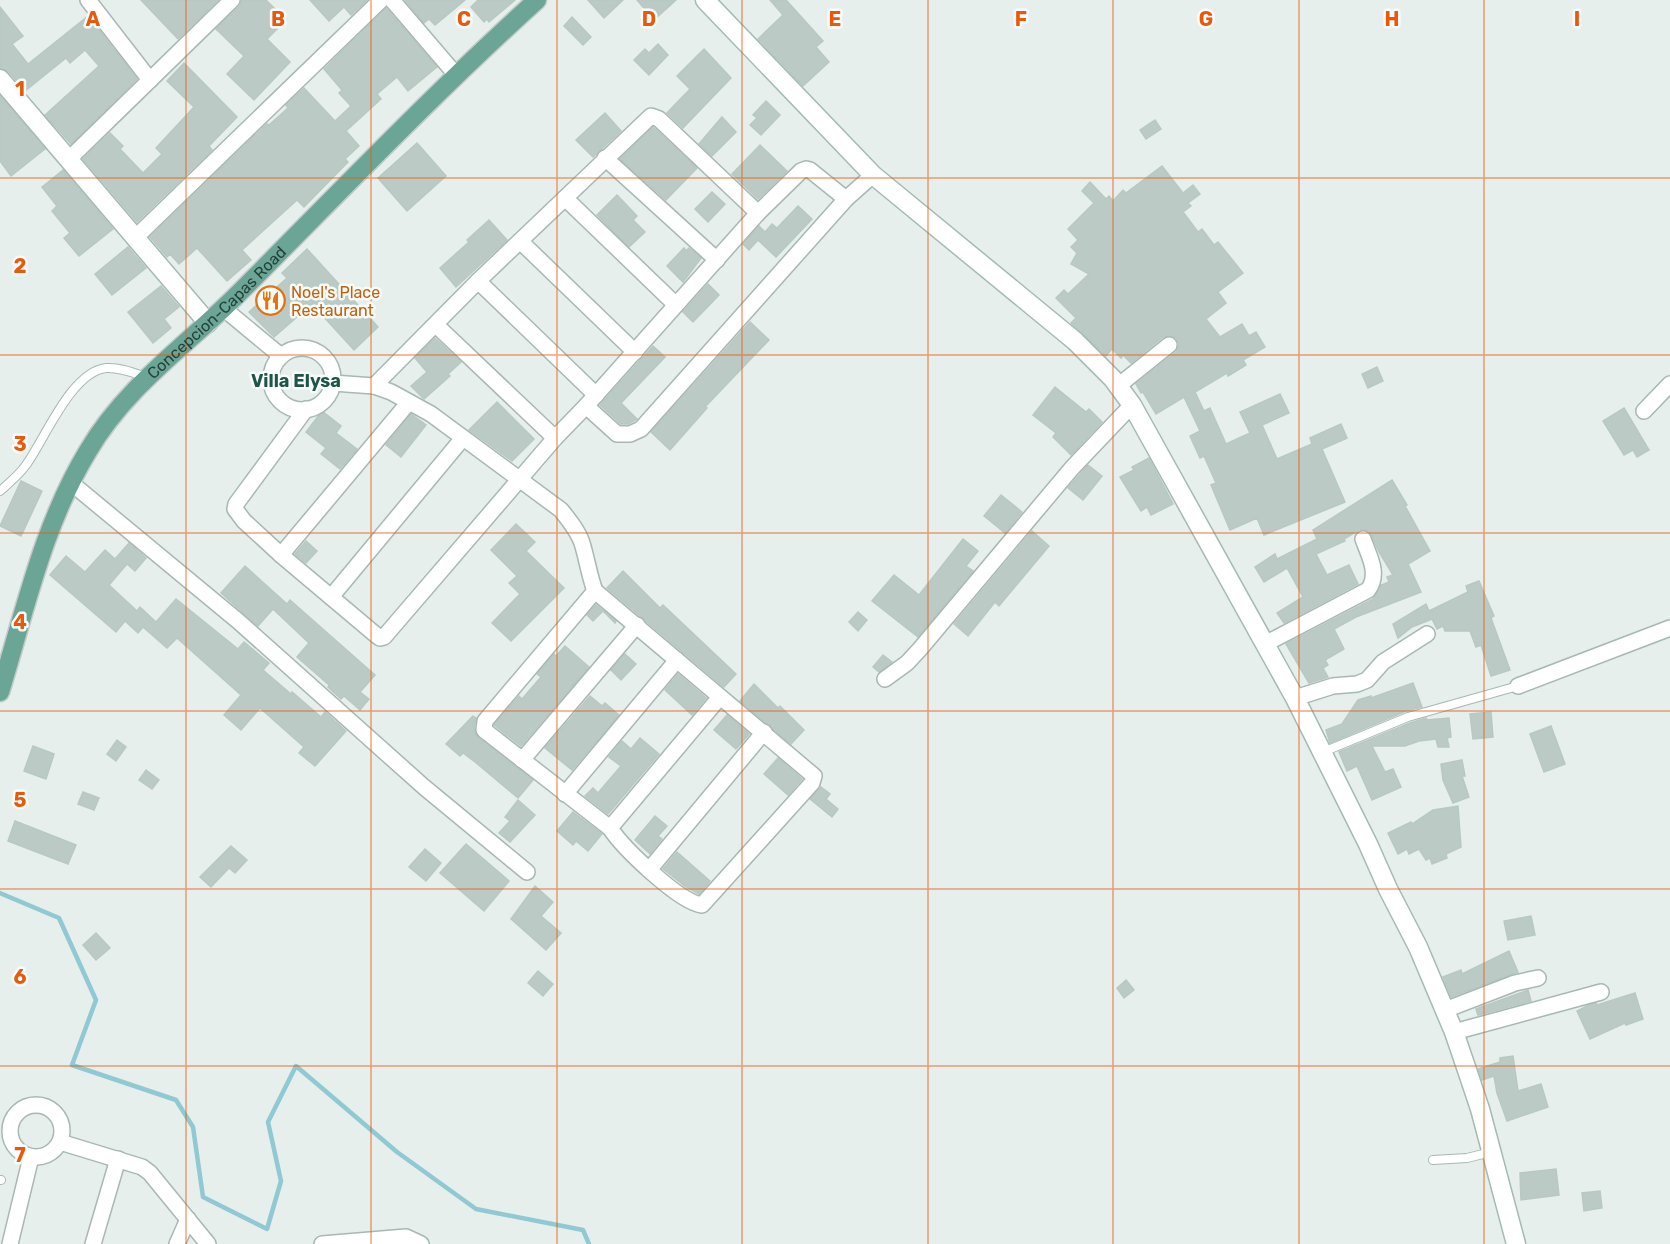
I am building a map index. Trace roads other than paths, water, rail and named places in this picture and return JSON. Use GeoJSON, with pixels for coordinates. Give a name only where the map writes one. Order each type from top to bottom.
{"type":"FeatureCollection","features":[{"type":"Feature","properties":{"kind":"main road","name":"Concepcion-Capas Road"},"geometry":{"type":"LineString","coordinates":[[0,692],[50,528],[70,482],[102,428],[119,406],[208,323],[534,1]]}},
{"type":"Feature","properties":{"kind":"street"},"geometry":{"type":"LineString","coordinates":[[88,0],[150,80]]}},
{"type":"Feature","properties":{"kind":"street"},"geometry":{"type":"LineString","coordinates":[[69,159],[231,0]]}},
{"type":"Feature","properties":{"kind":"street"},"geometry":{"type":"LineString","coordinates":[[136,237],[381,0]]}},
{"type":"Feature","properties":{"kind":"street"},"geometry":{"type":"LineString","coordinates":[[392,0],[457,75]]}},
{"type":"Feature","properties":{"kind":"street"},"geometry":{"type":"LineString","coordinates":[[705,0],[873,175],[1056,325],[1093,359],[1132,405],[1295,698],[1418,947],[1454,1032],[1477,1100],[1516,1244]]}},
{"type":"Feature","properties":{"kind":"street"},"geometry":{"type":"LineString","coordinates":[[0,79],[208,323]]}},
{"type":"Feature","properties":{"kind":"street"},"geometry":{"type":"LineString","coordinates":[[374,386],[478,281],[651,116],[659,119],[758,213]]}},
{"type":"Feature","properties":{"kind":"street"},"geometry":{"type":"LineString","coordinates":[[605,158],[717,260]]}},
{"type":"Feature","properties":{"kind":"street"},"geometry":{"type":"LineString","coordinates":[[306,409],[235,507],[236,512],[281,555],[376,635],[380,638],[387,636],[555,438],[758,213],[806,169],[846,199]]}},
{"type":"Feature","properties":{"kind":"street"},"geometry":{"type":"LineString","coordinates":[[478,281],[591,400],[617,434],[630,434],[641,429],[846,199],[873,175]]}},
{"type":"Feature","properties":{"kind":"street"},"geometry":{"type":"LineString","coordinates":[[565,198],[676,304]]}},
{"type":"Feature","properties":{"kind":"street"},"geometry":{"type":"LineString","coordinates":[[520,241],[635,352]]}},
{"type":"Feature","properties":{"kind":"street"},"geometry":{"type":"LineString","coordinates":[[223,308],[281,356]]}},
{"type":"Feature","properties":{"kind":"street"},"geometry":{"type":"LineString","coordinates":[[436,325],[555,438]]}},
{"type":"Feature","properties":{"kind":"street"},"geometry":{"type":"LineString","coordinates":[[1118,386],[1169,345]]}},
{"type":"Feature","properties":{"kind":"street"},"geometry":{"type":"LineString","coordinates":[[304,348],[317,351],[327,359],[332,370],[333,383],[328,396],[318,406],[306,409],[292,408],[281,402],[274,392],[272,379],[274,367],[281,356],[292,350],[304,348]]}},
{"type":"Feature","properties":{"kind":"street"},"geometry":{"type":"LineString","coordinates":[[333,383],[374,386],[409,402],[431,414],[552,502],[573,526],[582,543],[595,591],[814,776],[812,783],[702,905],[683,896],[649,870],[624,846],[610,828],[485,732],[483,726],[485,721],[595,591]]}},
{"type":"Feature","properties":{"kind":"street"},"geometry":{"type":"LineString","coordinates":[[1644,411],[1670,384]]}},
{"type":"Feature","properties":{"kind":"street"},"geometry":{"type":"LineString","coordinates":[[281,555],[409,402]]}},
{"type":"Feature","properties":{"kind":"street"},"geometry":{"type":"LineString","coordinates":[[885,679],[907,663],[920,649],[1065,476],[1132,405]]}},
{"type":"Feature","properties":{"kind":"street"},"geometry":{"type":"LineString","coordinates":[[331,597],[463,438]]}},
{"type":"Feature","properties":{"kind":"street"},"geometry":{"type":"LineString","coordinates":[[70,482],[238,621],[424,787],[527,872]]}},
{"type":"Feature","properties":{"kind":"street"},"geometry":{"type":"LineString","coordinates":[[1265,644],[1368,590],[1375,576],[1363,539]]}},
{"type":"Feature","properties":{"kind":"street"},"geometry":{"type":"LineString","coordinates":[[522,760],[637,625]]}},
{"type":"Feature","properties":{"kind":"street"},"geometry":{"type":"LineString","coordinates":[[1518,686],[1670,628]]}},
{"type":"Feature","properties":{"kind":"street"},"geometry":{"type":"LineString","coordinates":[[1295,698],[1333,686],[1358,684],[1367,680],[1383,662],[1427,634]]}},
{"type":"Feature","properties":{"kind":"street"},"geometry":{"type":"LineString","coordinates":[[565,794],[677,660]]}},
{"type":"Feature","properties":{"kind":"street"},"geometry":{"type":"LineString","coordinates":[[610,828],[720,697]]}},
{"type":"Feature","properties":{"kind":"street"},"geometry":{"type":"LineString","coordinates":[[649,870],[764,732]]}},
{"type":"Feature","properties":{"kind":"street"},"geometry":{"type":"LineString","coordinates":[[1445,1010],[1515,984],[1538,978]]}},
{"type":"Feature","properties":{"kind":"street"},"geometry":{"type":"LineString","coordinates":[[1454,1032],[1601,992]]}},
{"type":"Feature","properties":{"kind":"street"},"geometry":{"type":"LineString","coordinates":[[29,1106],[45,1106],[53,1111],[62,1125],[60,1142],[48,1154],[31,1157],[16,1148],[6,1121],[29,1106]]}},
{"type":"Feature","properties":{"kind":"street"},"geometry":{"type":"LineString","coordinates":[[60,1142],[142,1167],[150,1173],[208,1244]]}},
{"type":"Feature","properties":{"kind":"street"},"geometry":{"type":"LineString","coordinates":[[10,1244],[31,1157]]}},
{"type":"Feature","properties":{"kind":"street"},"geometry":{"type":"LineString","coordinates":[[93,1244],[118,1160]]}},
{"type":"Feature","properties":{"kind":"street"},"geometry":{"type":"LineString","coordinates":[[177,1244],[188,1219]]}},
{"type":"Feature","properties":{"kind":"street"},"geometry":{"type":"LineString","coordinates":[[322,1244],[406,1238],[422,1244]]}},
{"type":"Feature","properties":{"kind":"lane"},"geometry":{"type":"LineString","coordinates":[[0,491],[26,466],[62,407],[77,387],[90,375],[106,368],[148,377]]}},
{"type":"Feature","properties":{"kind":"lane"},"geometry":{"type":"LineString","coordinates":[[1323,752],[1408,717],[1518,686]]}},
{"type":"Feature","properties":{"kind":"lane"},"geometry":{"type":"LineString","coordinates":[[1433,1160],[1467,1158],[1492,1151]]}},
{"type":"Feature","properties":{"kind":"waterway"},"geometry":{"type":"LineString","coordinates":[[0,893],[59,918],[96,1000],[72,1065],[176,1100],[193,1127],[203,1197],[267,1229],[281,1181],[268,1122],[296,1066],[397,1152],[476,1209],[583,1230],[589,1244]]}},
{"type":"Feature","properties":{"kind":"place","name":"Noel's Place Restaurant"},"geometry":{"type":"Point","coordinates":[270,301]}},
{"type":"Feature","properties":{"kind":"district","name":"Villa Elysa"},"geometry":{"type":"Point","coordinates":[296,381]}}]}
